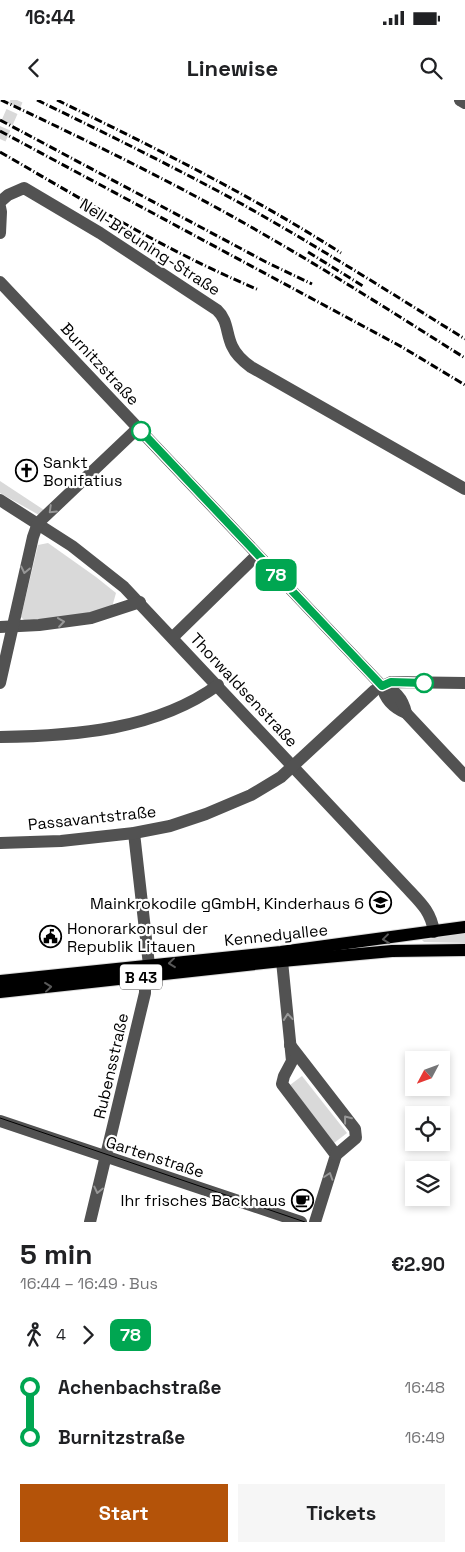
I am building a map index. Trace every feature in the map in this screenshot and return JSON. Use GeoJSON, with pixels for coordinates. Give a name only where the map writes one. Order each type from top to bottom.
{"type":"FeatureCollection","features":[{"type":"Feature","properties":{"kind":"main road","name":"Kennedyallee"},"geometry":{"type":"LineString","coordinates":[[0,992],[465,927]]}},
{"type":"Feature","properties":{"kind":"main road"},"geometry":{"type":"LineString","coordinates":[[442,950],[465,958]]}},
{"type":"Feature","properties":{"kind":"main road","name":"Kennedyallee"},"geometry":{"type":"LineString","coordinates":[[0,981],[282,961],[392,951],[465,950]]}},
{"type":"Feature","properties":{"kind":"street"},"geometry":{"type":"LineString","coordinates":[[460,100],[465,103]]}},
{"type":"Feature","properties":{"kind":"street","name":"Nell-Breuning-Straße"},"geometry":{"type":"LineString","coordinates":[[0,202],[8,195],[24,188],[100,233],[217,310],[226,322],[232,348],[243,361],[465,489]]}},
{"type":"Feature","properties":{"kind":"street"},"geometry":{"type":"LineString","coordinates":[[0,207],[0,233]]}},
{"type":"Feature","properties":{"kind":"street","name":"Burnitzstraße"},"geometry":{"type":"LineString","coordinates":[[0,283],[382,686],[384,695],[396,709],[406,713],[465,776]]}},
{"type":"Feature","properties":{"kind":"street"},"geometry":{"type":"LineString","coordinates":[[0,683],[6,627],[38,523],[138,428]]}},
{"type":"Feature","properties":{"kind":"street","name":"Thorwaldsenstraße"},"geometry":{"type":"LineString","coordinates":[[0,500],[38,523],[100,566],[140,602],[428,911],[434,932]]}},
{"type":"Feature","properties":{"kind":"street"},"geometry":{"type":"LineString","coordinates":[[173,637],[257,555]]}},
{"type":"Feature","properties":{"kind":"street"},"geometry":{"type":"LineString","coordinates":[[6,627],[91,618],[140,602]]}},
{"type":"Feature","properties":{"kind":"street"},"geometry":{"type":"LineString","coordinates":[[382,686],[391,682],[465,683]]}},
{"type":"Feature","properties":{"kind":"street"},"geometry":{"type":"LineString","coordinates":[[0,737],[82,732],[141,721],[178,709],[218,685]]}},
{"type":"Feature","properties":{"kind":"street","name":"Passavantstraße"},"geometry":{"type":"LineString","coordinates":[[0,843],[61,841],[134,833],[170,826],[220,808],[272,783],[293,767],[382,686]]}},
{"type":"Feature","properties":{"kind":"street","name":"Rubensstraße"},"geometry":{"type":"LineString","coordinates":[[90,1222],[145,993],[147,971],[134,833]]}},
{"type":"Feature","properties":{"kind":"street"},"geometry":{"type":"LineString","coordinates":[[282,961],[292,1061],[282,1081],[284,1087],[336,1155]]}},
{"type":"Feature","properties":{"kind":"street"},"geometry":{"type":"LineString","coordinates":[[290,1044],[355,1129],[356,1138],[336,1155],[315,1222]]}},
{"type":"Feature","properties":{"kind":"street","name":"Gartenstraße"},"geometry":{"type":"LineString","coordinates":[[0,1121],[301,1222]]}},
{"type":"Feature","properties":{"kind":"shaded area"},"geometry":{"type":"Polygon","coordinates":[[[0,481],[44,510],[39,515],[0,493],[0,481]]]}},
{"type":"Feature","properties":{"kind":"shaded area"},"geometry":{"type":"Polygon","coordinates":[[[48,543],[116,593],[112,607],[90,613],[57,618],[24,620],[21,617],[38,545],[48,543]]]}},
{"type":"Feature","properties":{"kind":"shaded area"},"geometry":{"type":"Polygon","coordinates":[[[465,933],[465,943],[424,942],[422,940],[465,933]]]}},
{"type":"Feature","properties":{"kind":"shaded area"},"geometry":{"type":"Polygon","coordinates":[[[302,1076],[347,1133],[334,1143],[290,1085],[302,1076]]]}},
{"type":"Feature","properties":{"kind":"tunnel"},"geometry":{"type":"LineString","coordinates":[[0,139],[17,100]]}},
{"type":"Feature","properties":{"kind":"tram line"},"geometry":{"type":"LineString","coordinates":[[0,1118],[305,1222]]}},
{"type":"Feature","properties":{"kind":"railway"},"geometry":{"type":"LineString","coordinates":[[1,100],[131,163],[227,213],[336,277],[465,358]]}},
{"type":"Feature","properties":{"kind":"railway"},"geometry":{"type":"LineString","coordinates":[[37,100],[139,150],[240,203],[326,253],[465,339]]}},
{"type":"Feature","properties":{"kind":"railway"},"geometry":{"type":"LineString","coordinates":[[57,100],[237,191],[341,253]]}},
{"type":"Feature","properties":{"kind":"railway"},"geometry":{"type":"LineString","coordinates":[[0,120],[266,262],[312,284]]}},
{"type":"Feature","properties":{"kind":"railway"},"geometry":{"type":"LineString","coordinates":[[0,131],[402,347],[465,385]]}},
{"type":"Feature","properties":{"kind":"railway"},"geometry":{"type":"LineString","coordinates":[[0,152],[159,243],[259,290]]}},
{"type":"Feature","properties":{"kind":"railway"},"geometry":{"type":"LineString","coordinates":[[308,252],[363,286]]}},
{"type":"Feature","properties":{"kind":"bus line","name":"78"},"geometry":{"type":"LineString","coordinates":[[141,431],[382,686],[391,682],[424,683]]}},
{"type":"Feature","properties":{"kind":"place","name":"Sankt Bonifatius"},"geometry":{"type":"Point","coordinates":[27,471]}},
{"type":"Feature","properties":{"kind":"place","name":"Mainkrokodile gGmbH, Kinderhaus 6"},"geometry":{"type":"Point","coordinates":[380,903]}},
{"type":"Feature","properties":{"kind":"place","name":"Honorarkonsul der Republik Litauen"},"geometry":{"type":"Point","coordinates":[51,937]}},
{"type":"Feature","properties":{"kind":"place","name":"Ihr frisches Backhaus"},"geometry":{"type":"Point","coordinates":[302,1200]}}]}
